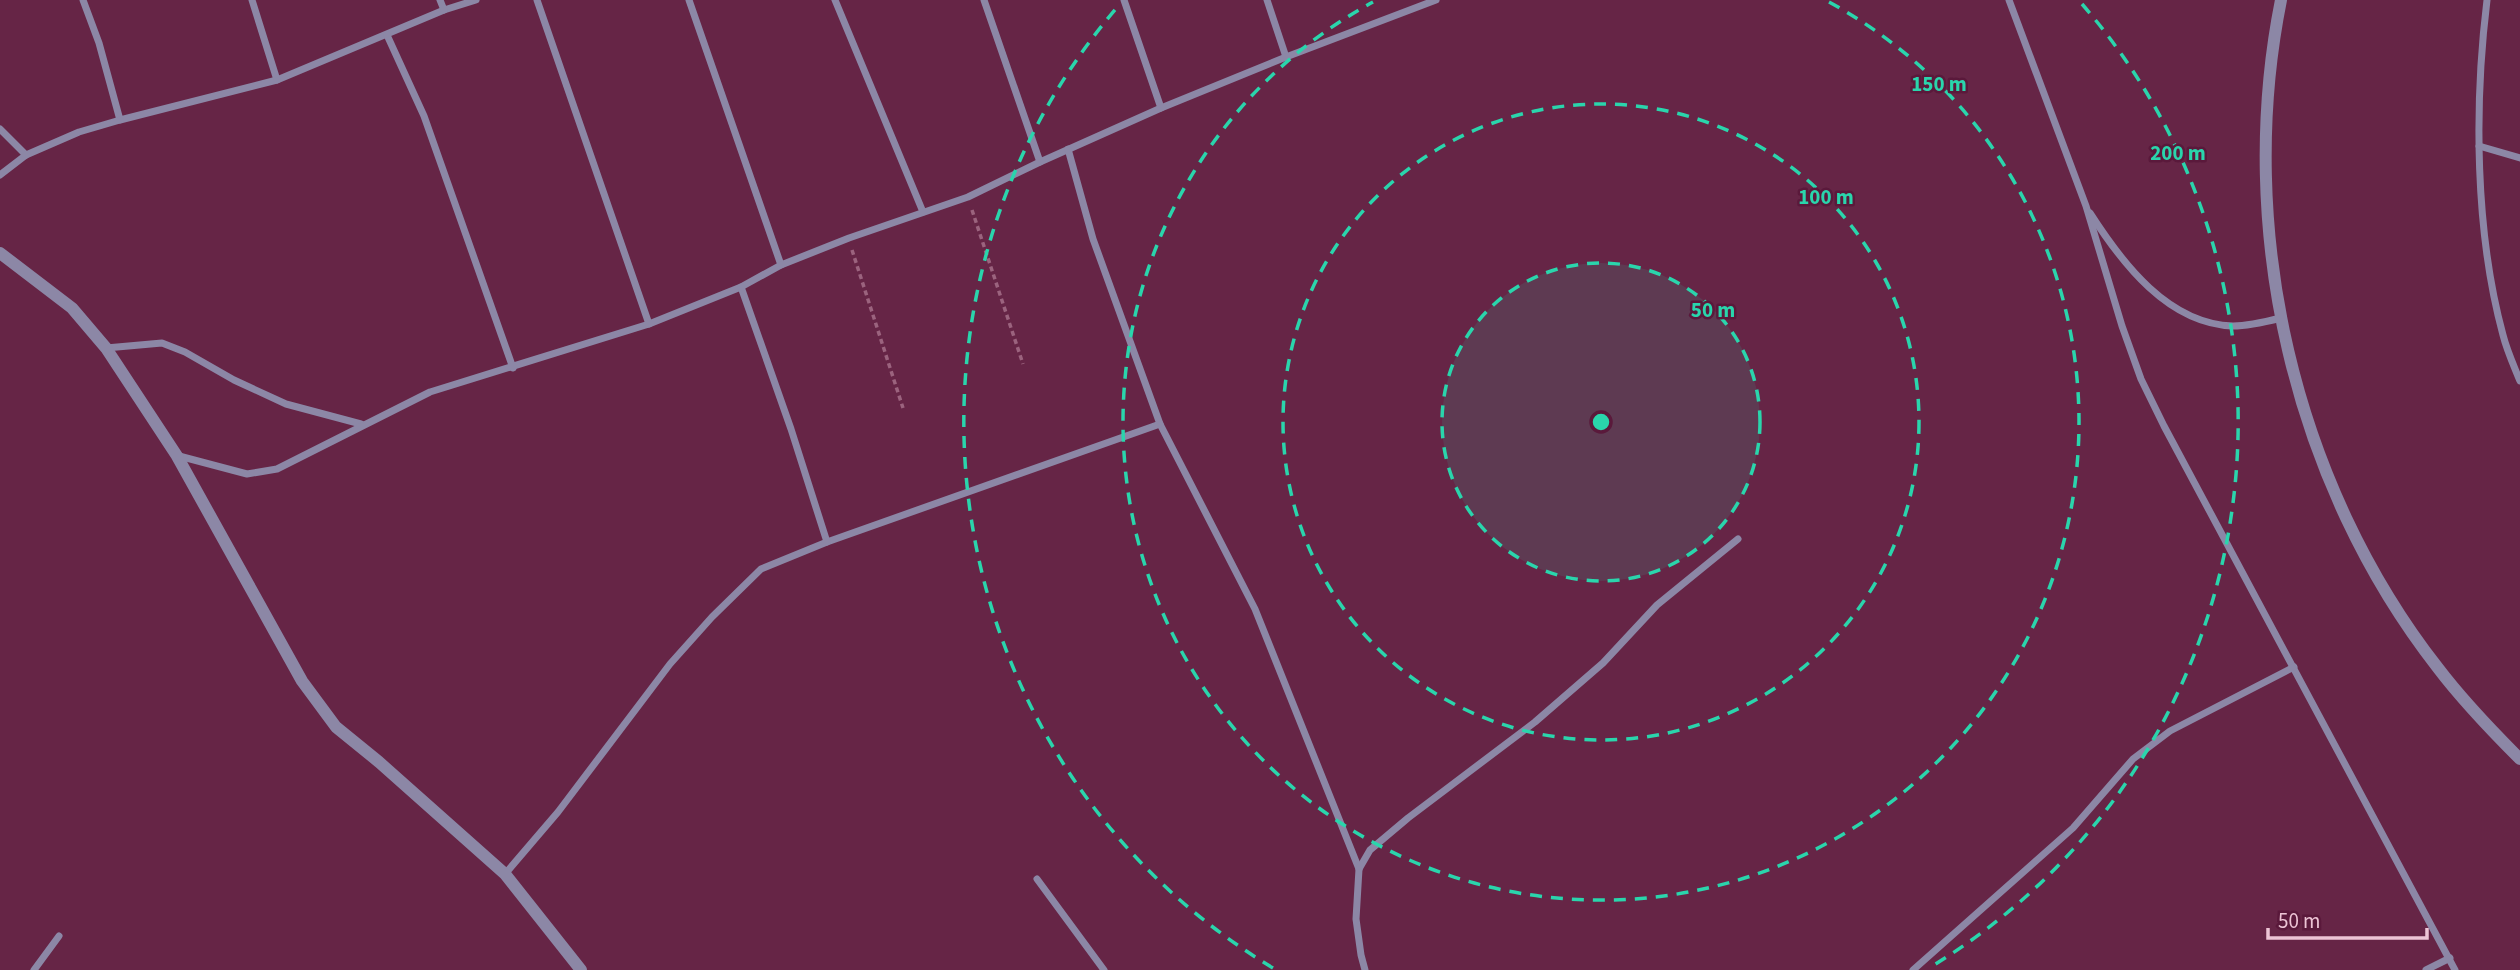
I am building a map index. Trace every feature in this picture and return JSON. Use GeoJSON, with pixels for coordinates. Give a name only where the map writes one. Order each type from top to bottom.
{"type":"FeatureCollection","features":[{"type":"Feature","properties":{"kind":"street"},"geometry":{"type":"LineString","coordinates":[[83,0],[99,43],[120,120]]}},
{"type":"Feature","properties":{"kind":"street"},"geometry":{"type":"LineString","coordinates":[[252,0],[277,80]]}},
{"type":"Feature","properties":{"kind":"street"},"geometry":{"type":"LineString","coordinates":[[440,0],[444,10]]}},
{"type":"Feature","properties":{"kind":"street"},"geometry":{"type":"LineString","coordinates":[[0,174],[26,155],[79,132],[277,80],[444,10],[475,0]]}},
{"type":"Feature","properties":{"kind":"street"},"geometry":{"type":"LineString","coordinates":[[537,0],[649,324]]}},
{"type":"Feature","properties":{"kind":"street"},"geometry":{"type":"LineString","coordinates":[[688,0],[781,265]]}},
{"type":"Feature","properties":{"kind":"street"},"geometry":{"type":"LineString","coordinates":[[835,0],[923,212]]}},
{"type":"Feature","properties":{"kind":"street"},"geometry":{"type":"LineString","coordinates":[[984,0],[1040,162]]}},
{"type":"Feature","properties":{"kind":"street"},"geometry":{"type":"LineString","coordinates":[[1124,0],[1161,108]]}},
{"type":"Feature","properties":{"kind":"street"},"geometry":{"type":"LineString","coordinates":[[1267,0],[1286,57]]}},
{"type":"Feature","properties":{"kind":"street"},"geometry":{"type":"LineString","coordinates":[[177,456],[247,474],[277,469],[430,392],[649,324],[741,287],[781,265],[849,238],[968,198],[1040,162],[1161,108],[1421,2],[1436,0]]}},
{"type":"Feature","properties":{"kind":"street"},"geometry":{"type":"LineString","coordinates":[[2009,0],[2086,206],[2141,379],[2455,970]]}},
{"type":"Feature","properties":{"kind":"street"},"geometry":{"type":"LineString","coordinates":[[2281,0],[2270,74],[2267,198],[2281,318],[2295,382],[2315,443],[2368,560],[2437,667],[2479,718],[2520,759]]}},
{"type":"Feature","properties":{"kind":"street"},"geometry":{"type":"LineString","coordinates":[[2487,0],[2479,146],[2487,257],[2503,337],[2520,381]]}},
{"type":"Feature","properties":{"kind":"street"},"geometry":{"type":"LineString","coordinates":[[387,35],[424,117],[513,368]]}},
{"type":"Feature","properties":{"kind":"street"},"geometry":{"type":"LineString","coordinates":[[0,128],[26,155]]}},
{"type":"Feature","properties":{"kind":"street"},"geometry":{"type":"LineString","coordinates":[[2479,146],[2520,158]]}},
{"type":"Feature","properties":{"kind":"street"},"geometry":{"type":"LineString","coordinates":[[1069,149],[1093,239],[1160,424],[1255,609],[1359,869],[1356,919],[1366,970]]}},
{"type":"Feature","properties":{"kind":"street"},"geometry":{"type":"LineString","coordinates":[[2086,206],[2129,266],[2180,311],[2197,319],[2235,326],[2281,318]]}},
{"type":"Feature","properties":{"kind":"street"},"geometry":{"type":"LineString","coordinates":[[0,253],[72,308],[106,348],[177,456],[302,681],[336,727],[505,874],[580,970]]}},
{"type":"Feature","properties":{"kind":"street"},"geometry":{"type":"LineString","coordinates":[[741,287],[792,429],[827,542]]}},
{"type":"Feature","properties":{"kind":"street"},"geometry":{"type":"LineString","coordinates":[[106,348],[162,343],[286,404],[361,425]]}},
{"type":"Feature","properties":{"kind":"street"},"geometry":{"type":"LineString","coordinates":[[505,874],[558,812],[670,664],[712,617],[761,569],[827,542],[1160,424]]}},
{"type":"Feature","properties":{"kind":"street"},"geometry":{"type":"LineString","coordinates":[[1359,869],[1370,850],[1535,722],[1603,663],[1657,605],[1738,539]]}},
{"type":"Feature","properties":{"kind":"street"},"geometry":{"type":"LineString","coordinates":[[1913,970],[2073,828],[2133,759],[2170,732],[2294,667]]}},
{"type":"Feature","properties":{"kind":"street"},"geometry":{"type":"LineString","coordinates":[[1037,878],[1104,970]]}},
{"type":"Feature","properties":{"kind":"street"},"geometry":{"type":"LineString","coordinates":[[34,970],[59,936]]}},
{"type":"Feature","properties":{"kind":"street"},"geometry":{"type":"LineString","coordinates":[[2426,970],[2450,958]]}},
{"type":"Feature","properties":{"kind":"path"},"geometry":{"type":"LineString","coordinates":[[968,198],[1023,364]]}},
{"type":"Feature","properties":{"kind":"path"},"geometry":{"type":"LineString","coordinates":[[849,238],[903,408]]}}]}
